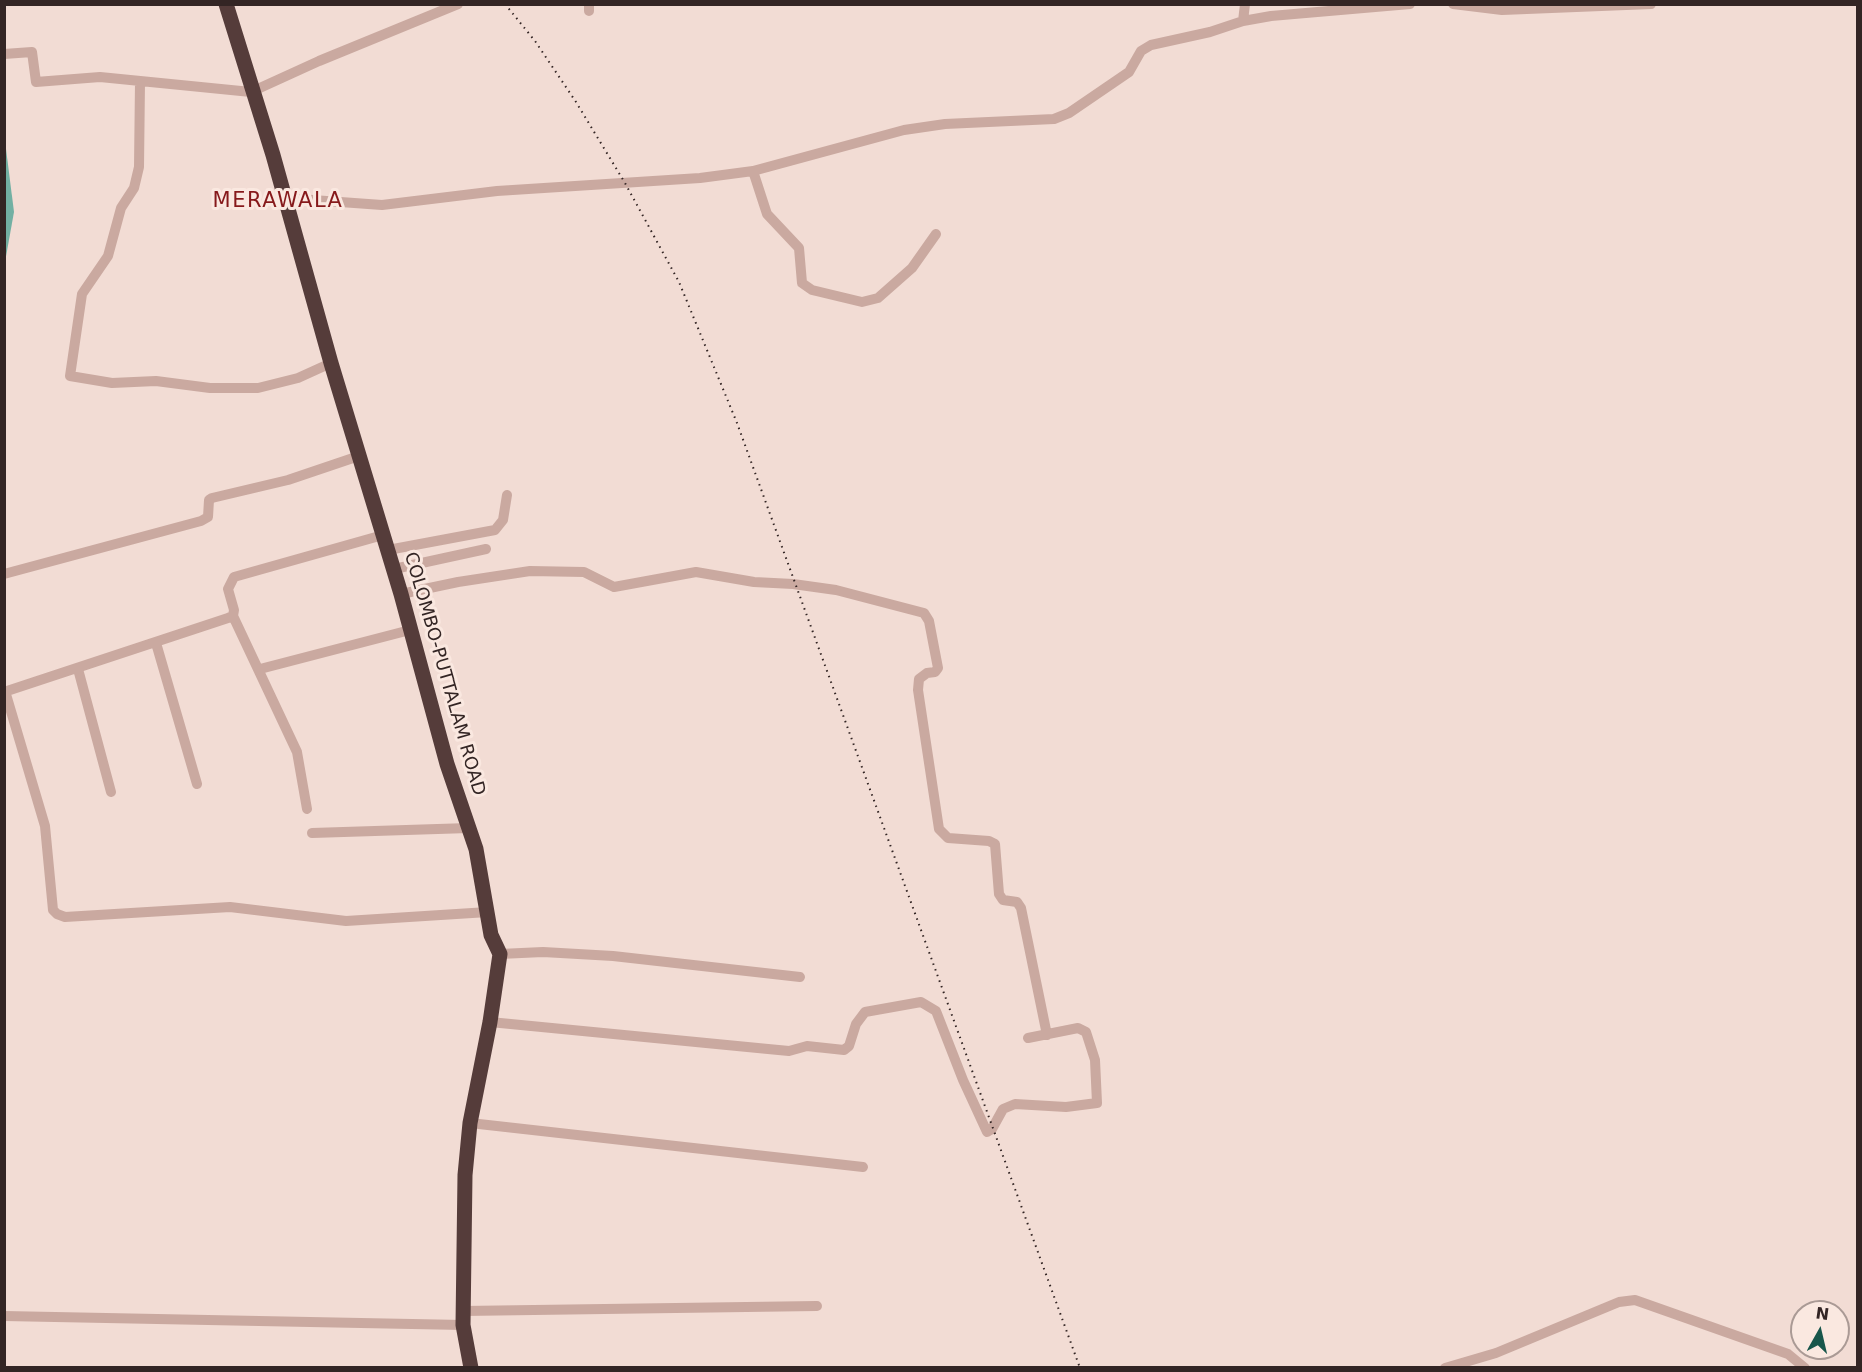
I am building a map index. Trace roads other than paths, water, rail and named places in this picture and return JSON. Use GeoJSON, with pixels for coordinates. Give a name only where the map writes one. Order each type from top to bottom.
{"type":"FeatureCollection","features":[{"type":"Feature","properties":{"kind":"highway","name":"COLOMBO-PUTTALAM ROAD"},"geometry":{"type":"LineString","coordinates":[[226,4],[394,569],[447,764],[476,849],[491,935],[500,954],[490,1022],[470,1123],[462,1241],[463,1318],[471,1368]]}},
{"type":"Feature","properties":{"kind":"street"},"geometry":{"type":"LineString","coordinates":[[4,54],[32,52],[36,82],[90,77],[251,92],[319,61],[458,4]]}},
{"type":"Feature","properties":{"kind":"street"},"geometry":{"type":"LineString","coordinates":[[1243,21],[1245,4]]}},
{"type":"Feature","properties":{"kind":"street"},"geometry":{"type":"LineString","coordinates":[[285,198],[382,205],[496,191],[700,178],[753,171],[904,130],[945,124],[1054,119],[1069,113],[1129,72],[1141,51],[1151,45],[1210,32],[1243,21],[1271,16],[1410,4]]}},
{"type":"Feature","properties":{"kind":"street"},"geometry":{"type":"LineString","coordinates":[[1453,4],[1502,10],[1651,4]]}},
{"type":"Feature","properties":{"kind":"street"},"geometry":{"type":"LineString","coordinates":[[140,82],[139,166],[135,188],[121,208],[108,256],[82,294],[70,376],[112,383],[156,381],[210,387],[258,387],[298,378],[331,363]]}},
{"type":"Feature","properties":{"kind":"street"},"geometry":{"type":"LineString","coordinates":[[753,171],[767,214],[799,248],[802,283],[812,290],[862,302],[878,298],[912,268],[936,234]]}},
{"type":"Feature","properties":{"kind":"street"},"geometry":{"type":"LineString","coordinates":[[4,574],[201,521],[208,518],[209,500],[213,498],[288,480],[359,456]]}},
{"type":"Feature","properties":{"kind":"street"},"geometry":{"type":"LineString","coordinates":[[307,809],[297,752],[233,615],[228,589],[234,577],[386,543],[495,530],[503,520],[507,495]]}},
{"type":"Feature","properties":{"kind":"street"},"geometry":{"type":"LineString","coordinates":[[394,569],[486,549]]}},
{"type":"Feature","properties":{"kind":"street"},"geometry":{"type":"LineString","coordinates":[[401,594],[458,582],[530,571],[584,572],[614,587],[696,572],[754,582],[836,590],[924,613],[929,621],[938,668],[935,672],[927,673],[919,679],[918,690],[939,829],[948,838],[989,841],[995,844],[999,894],[1003,900],[1017,902],[1021,908],[1047,1035]]}},
{"type":"Feature","properties":{"kind":"street"},"geometry":{"type":"LineString","coordinates":[[233,615],[156,643],[5,692],[45,826],[53,910],[57,915],[65,917],[230,908],[346,921],[488,912]]}},
{"type":"Feature","properties":{"kind":"street"},"geometry":{"type":"LineString","coordinates":[[260,669],[410,630]]}},
{"type":"Feature","properties":{"kind":"street"},"geometry":{"type":"LineString","coordinates":[[156,643],[197,784]]}},
{"type":"Feature","properties":{"kind":"street"},"geometry":{"type":"LineString","coordinates":[[78,669],[111,792]]}},
{"type":"Feature","properties":{"kind":"street"},"geometry":{"type":"LineString","coordinates":[[312,833],[469,828]]}},
{"type":"Feature","properties":{"kind":"street"},"geometry":{"type":"LineString","coordinates":[[500,954],[543,952],[613,956],[800,977]]}},
{"type":"Feature","properties":{"kind":"street"},"geometry":{"type":"LineString","coordinates":[[490,1022],[789,1051],[807,1046],[844,1050],[849,1046],[856,1024],[865,1012],[921,1002],[936,1011],[963,1080],[987,1132],[992,1129],[1003,1109],[1015,1104],[1066,1107],[1098,1102],[1095,1060],[1088,1034],[1078,1028],[1028,1038]]}},
{"type":"Feature","properties":{"kind":"street"},"geometry":{"type":"LineString","coordinates":[[470,1123],[863,1167]]}},
{"type":"Feature","properties":{"kind":"street"},"geometry":{"type":"LineString","coordinates":[[1445,1368],[1496,1353],[1619,1302],[1635,1300],[1788,1354],[1805,1368]]}},
{"type":"Feature","properties":{"kind":"street"},"geometry":{"type":"LineString","coordinates":[[4,1316],[463,1318],[817,1306]]}},
{"type":"Feature","properties":{"kind":"water"},"geometry":{"type":"Polygon","coordinates":[[[5,141],[14,212],[4,262],[5,141]]]}},
{"type":"Feature","properties":{"kind":"railway"},"geometry":{"type":"LineString","coordinates":[[505,4],[535,41],[576,102],[625,183],[679,282],[737,423],[1080,1368]]}},
{"type":"Feature","properties":{"kind":"district","name":"MERAWALA"},"geometry":{"type":"Point","coordinates":[278,202]}}]}
